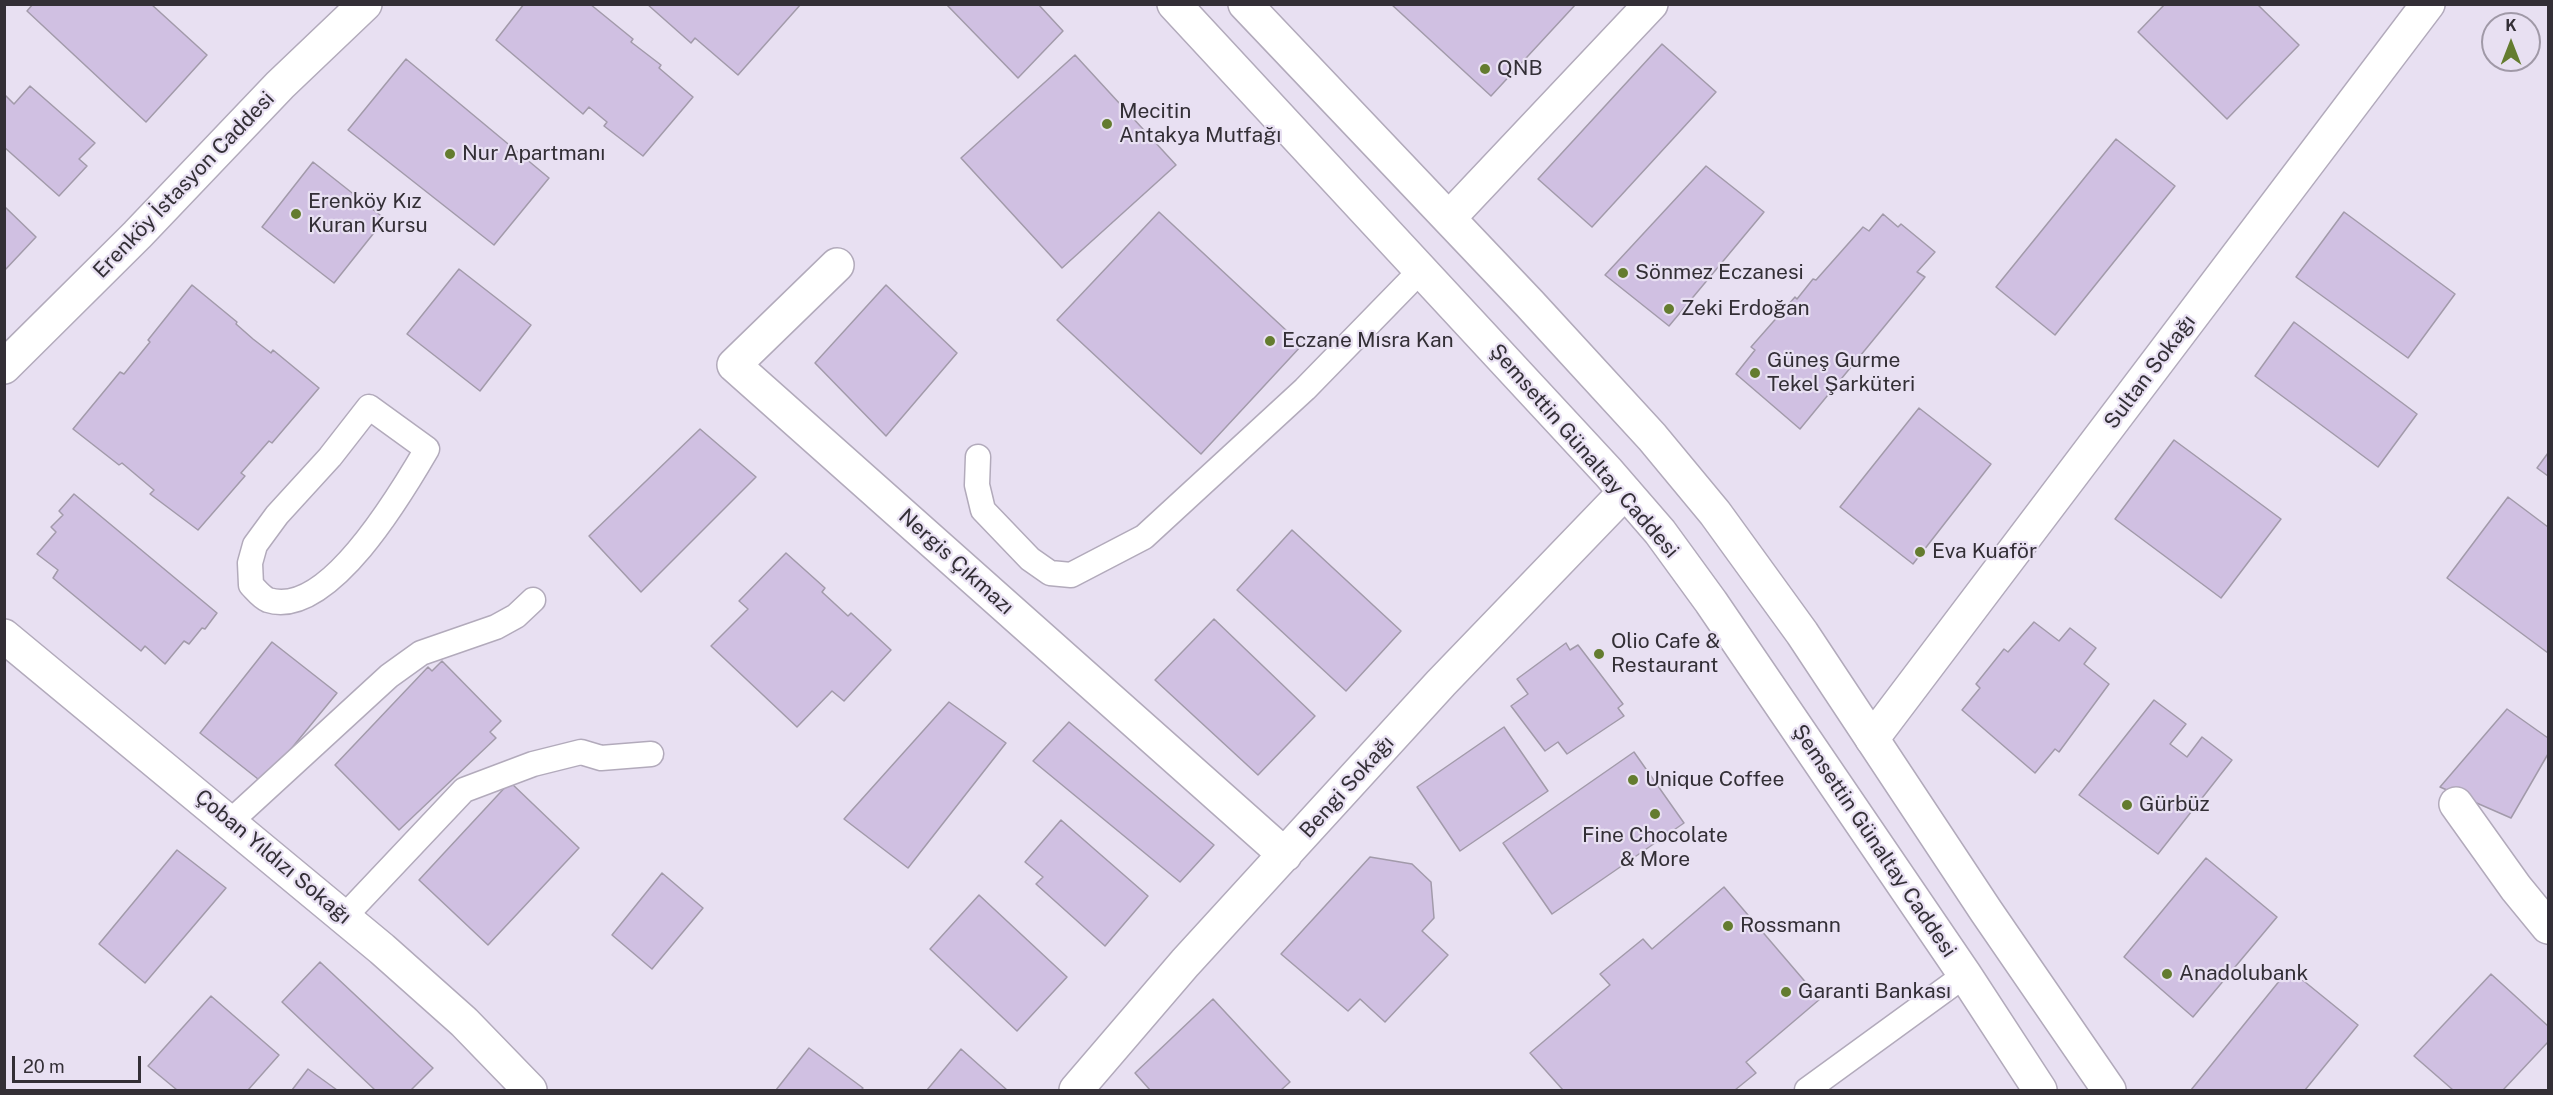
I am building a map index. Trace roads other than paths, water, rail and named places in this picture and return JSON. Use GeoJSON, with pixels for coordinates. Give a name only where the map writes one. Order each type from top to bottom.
{"type":"FeatureCollection","features":[{"type":"Feature","properties":{"kind":"street","name":"Erenköy İstasyon Caddesi"},"geometry":{"type":"LineString","coordinates":[[4,367],[137,235],[280,85],[365,4]]}},
{"type":"Feature","properties":{"kind":"street","name":"Şemsettin Günaltay Caddesi"},"geometry":{"type":"LineString","coordinates":[[1174,4],[1625,492],[1665,539],[1711,602],[1965,975],[2040,1090]]}},
{"type":"Feature","properties":{"kind":"street"},"geometry":{"type":"LineString","coordinates":[[1245,4],[1653,437],[1694,487],[1768,585],[2109,1090]]}},
{"type":"Feature","properties":{"kind":"street"},"geometry":{"type":"LineString","coordinates":[[1449,218],[1651,4]]}},
{"type":"Feature","properties":{"kind":"street","name":"Sultan Sokağı"},"geometry":{"type":"LineString","coordinates":[[1872,740],[2428,4]]}},
{"type":"Feature","properties":{"kind":"street","name":"Nergis Çıkmazı"},"geometry":{"type":"LineString","coordinates":[[837,265],[734,365],[1286,855]]}},
{"type":"Feature","properties":{"kind":"street","name":"Bengi Sokağı"},"geometry":{"type":"LineString","coordinates":[[1076,1090],[1185,963],[1479,642],[1625,492]]}},
{"type":"Feature","properties":{"kind":"street","name":"Çoban Yıldızı Sokağı"},"geometry":{"type":"LineString","coordinates":[[4,636],[345,916],[464,1022],[530,1090]]}},
{"type":"Feature","properties":{"kind":"street"},"geometry":{"type":"LineString","coordinates":[[2456,804],[2516,888],[2548,927]]}},
{"type":"Feature","properties":{"kind":"lane"},"geometry":{"type":"LineString","coordinates":[[978,457],[977,485],[982,510],[1030,559],[1050,573],[1071,575],[1144,537],[1305,389],[1421,270]]}},
{"type":"Feature","properties":{"kind":"lane"},"geometry":{"type":"LineString","coordinates":[[369,407],[427,449],[351,561],[325,585],[306,596],[281,602],[265,599],[251,585],[250,563],[255,545],[277,515],[330,456],[369,407]]}},
{"type":"Feature","properties":{"kind":"lane"},"geometry":{"type":"LineString","coordinates":[[231,821],[389,676],[421,654],[496,627],[516,616],[533,600]]}},
{"type":"Feature","properties":{"kind":"lane"},"geometry":{"type":"LineString","coordinates":[[345,916],[464,790],[533,764],[581,752],[601,758],[651,754]]}},
{"type":"Feature","properties":{"kind":"lane"},"geometry":{"type":"LineString","coordinates":[[1807,1090],[1965,975]]}},
{"type":"Feature","properties":{"kind":"place","name":"QNB"},"geometry":{"type":"Point","coordinates":[1485,69]}},
{"type":"Feature","properties":{"kind":"place","name":"Mecitin Antakya Mutfağı"},"geometry":{"type":"Point","coordinates":[1107,124]}},
{"type":"Feature","properties":{"kind":"place","name":"Nur Apartmanı"},"geometry":{"type":"Point","coordinates":[450,154]}},
{"type":"Feature","properties":{"kind":"place","name":"Erenköy Kız Kuran Kursu"},"geometry":{"type":"Point","coordinates":[296,214]}},
{"type":"Feature","properties":{"kind":"place","name":"Sönmez Eczanesi"},"geometry":{"type":"Point","coordinates":[1623,273]}},
{"type":"Feature","properties":{"kind":"place","name":"Zeki Erdoğan"},"geometry":{"type":"Point","coordinates":[1669,309]}},
{"type":"Feature","properties":{"kind":"place","name":"Eczane Mısra Kan"},"geometry":{"type":"Point","coordinates":[1270,341]}},
{"type":"Feature","properties":{"kind":"place","name":"Güneş Gurme Tekel Şarküteri"},"geometry":{"type":"Point","coordinates":[1755,373]}},
{"type":"Feature","properties":{"kind":"place","name":"Eva Kuaför"},"geometry":{"type":"Point","coordinates":[1920,552]}},
{"type":"Feature","properties":{"kind":"place","name":"Olio Cafe & Restaurant"},"geometry":{"type":"Point","coordinates":[1599,654]}},
{"type":"Feature","properties":{"kind":"place","name":"Unique Coffee"},"geometry":{"type":"Point","coordinates":[1633,780]}},
{"type":"Feature","properties":{"kind":"place","name":"Gürbüz"},"geometry":{"type":"Point","coordinates":[2127,805]}},
{"type":"Feature","properties":{"kind":"place","name":"Fine Chocolate & More"},"geometry":{"type":"Point","coordinates":[1655,814]}},
{"type":"Feature","properties":{"kind":"place","name":"Rossmann"},"geometry":{"type":"Point","coordinates":[1728,926]}},
{"type":"Feature","properties":{"kind":"place","name":"Anadolubank"},"geometry":{"type":"Point","coordinates":[2167,974]}},
{"type":"Feature","properties":{"kind":"place","name":"Garanti Bankası"},"geometry":{"type":"Point","coordinates":[1786,992]}}]}
